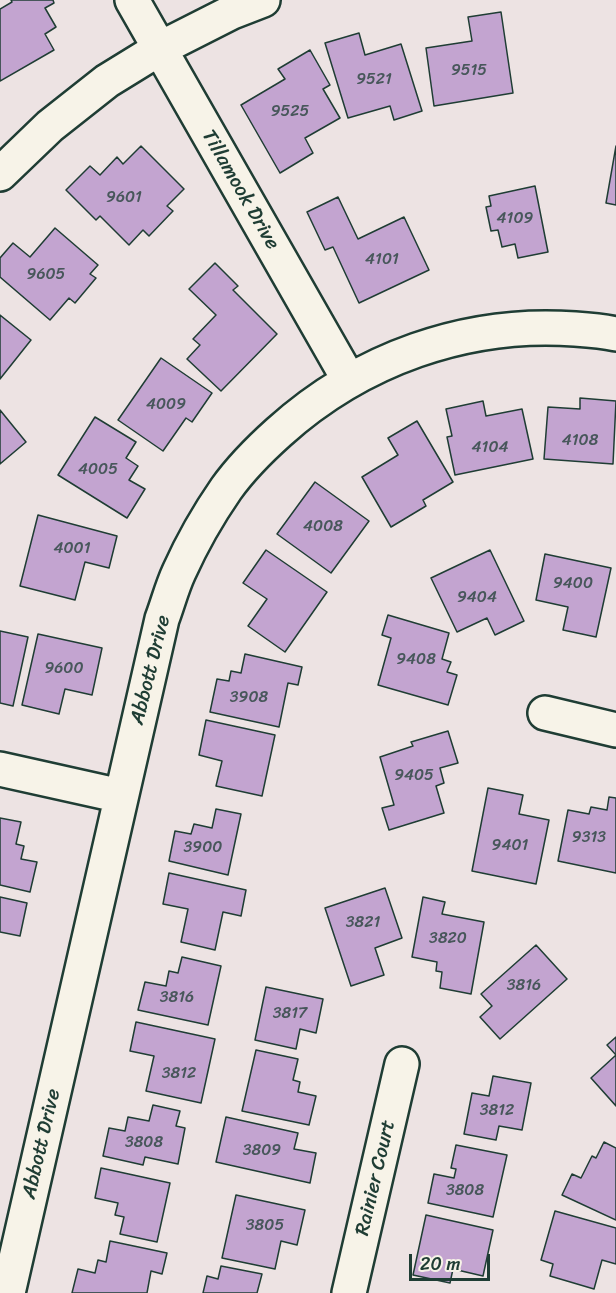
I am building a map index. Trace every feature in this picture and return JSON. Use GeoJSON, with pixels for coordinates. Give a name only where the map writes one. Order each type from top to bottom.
{"type":"FeatureCollection","features":[{"type":"Feature","properties":{"kind":"street","name":"Tillamook Drive"},"geometry":{"type":"LineString","coordinates":[[132,0],[349,380]]}},
{"type":"Feature","properties":{"kind":"street"},"geometry":{"type":"LineString","coordinates":[[0,174],[58,120],[107,81],[159,48],[232,12],[263,0]]}},
{"type":"Feature","properties":{"kind":"street","name":"Abbott Drive"},"geometry":{"type":"LineString","coordinates":[[8,1293],[162,619],[178,573],[200,529],[227,488],[259,450],[300,413],[349,380],[399,356],[446,341],[494,331],[549,327],[616,334]]}},
{"type":"Feature","properties":{"kind":"street"},"geometry":{"type":"LineString","coordinates":[[545,713],[616,730]]}},
{"type":"Feature","properties":{"kind":"street"},"geometry":{"type":"LineString","coordinates":[[0,769],[121,796]]}},
{"type":"Feature","properties":{"kind":"street","name":"Rainier Court"},"geometry":{"type":"LineString","coordinates":[[350,1293],[402,1064]]}},
{"type":"Feature","properties":{"kind":"building"},"geometry":{"type":"Polygon","coordinates":[[[11,0],[53,0],[54,3],[45,8],[56,27],[45,34],[54,50],[0,81],[0,9],[12,2],[11,0]]]}},
{"type":"Feature","properties":{"kind":"building"},"geometry":{"type":"Polygon","coordinates":[[[501,12],[513,93],[434,106],[426,48],[472,41],[468,17],[501,12]]]}},
{"type":"Feature","properties":{"kind":"building"},"geometry":{"type":"Polygon","coordinates":[[[359,33],[365,55],[401,44],[422,111],[394,120],[390,106],[348,118],[325,43],[359,33]]]}},
{"type":"Feature","properties":{"kind":"building"},"geometry":{"type":"Polygon","coordinates":[[[310,50],[330,85],[323,89],[340,118],[305,138],[313,153],[280,173],[241,105],[285,79],[278,69],[310,50]]]}},
{"type":"Feature","properties":{"kind":"building"},"geometry":{"type":"Polygon","coordinates":[[[141,146],[184,189],[167,206],[173,211],[149,236],[143,230],[129,245],[100,216],[96,220],[66,190],[90,166],[100,175],[117,157],[123,164],[141,146]]]}},
{"type":"Feature","properties":{"kind":"building"},"geometry":{"type":"Polygon","coordinates":[[[616,146],[616,205],[606,203],[616,146]]]}},
{"type":"Feature","properties":{"kind":"building"},"geometry":{"type":"Polygon","coordinates":[[[535,186],[548,252],[518,258],[515,244],[502,247],[498,230],[491,231],[486,207],[491,206],[489,196],[535,186]]]}},
{"type":"Feature","properties":{"kind":"building"},"geometry":{"type":"Polygon","coordinates":[[[338,197],[358,239],[404,217],[429,270],[359,303],[333,247],[325,250],[307,212],[338,197]]]}},
{"type":"Feature","properties":{"kind":"building"},"geometry":{"type":"Polygon","coordinates":[[[55,228],[98,265],[90,274],[96,278],[75,303],[69,298],[50,320],[0,277],[0,258],[13,243],[30,257],[55,228]]]}},
{"type":"Feature","properties":{"kind":"building"},"geometry":{"type":"Polygon","coordinates":[[[215,263],[238,286],[233,290],[277,334],[221,391],[187,359],[200,345],[193,339],[216,315],[189,289],[215,263]]]}},
{"type":"Feature","properties":{"kind":"building"},"geometry":{"type":"Polygon","coordinates":[[[0,315],[31,340],[0,379],[0,315]]]}},
{"type":"Feature","properties":{"kind":"building"},"geometry":{"type":"Polygon","coordinates":[[[161,358],[212,393],[192,422],[186,418],[163,451],[118,420],[161,358]]]}},
{"type":"Feature","properties":{"kind":"building"},"geometry":{"type":"Polygon","coordinates":[[[580,398],[616,401],[613,464],[544,459],[548,407],[580,409],[580,398]]]}},
{"type":"Feature","properties":{"kind":"building"},"geometry":{"type":"Polygon","coordinates":[[[483,401],[486,416],[522,409],[533,459],[455,475],[447,437],[452,436],[446,409],[483,401]]]}},
{"type":"Feature","properties":{"kind":"building"},"geometry":{"type":"Polygon","coordinates":[[[0,410],[26,442],[0,464],[0,410]]]}},
{"type":"Feature","properties":{"kind":"building"},"geometry":{"type":"Polygon","coordinates":[[[95,417],[136,442],[126,458],[138,466],[129,480],[145,489],[127,518],[58,475],[95,417]]]}},
{"type":"Feature","properties":{"kind":"building"},"geometry":{"type":"Polygon","coordinates":[[[417,421],[453,482],[423,500],[426,506],[391,527],[362,477],[398,455],[388,438],[417,421]]]}},
{"type":"Feature","properties":{"kind":"building"},"geometry":{"type":"Polygon","coordinates":[[[315,482],[369,521],[331,573],[277,534],[315,482]]]}},
{"type":"Feature","properties":{"kind":"building"},"geometry":{"type":"Polygon","coordinates":[[[38,515],[117,536],[109,568],[85,562],[75,600],[20,586],[38,515]]]}},
{"type":"Feature","properties":{"kind":"building"},"geometry":{"type":"Polygon","coordinates":[[[266,550],[327,592],[285,652],[248,626],[267,599],[243,583],[266,550]]]}},
{"type":"Feature","properties":{"kind":"building"},"geometry":{"type":"Polygon","coordinates":[[[490,550],[524,621],[495,635],[487,618],[457,632],[431,578],[490,550]]]}},
{"type":"Feature","properties":{"kind":"building"},"geometry":{"type":"Polygon","coordinates":[[[545,554],[611,568],[596,637],[563,630],[568,607],[536,600],[545,554]]]}},
{"type":"Feature","properties":{"kind":"building"},"geometry":{"type":"Polygon","coordinates":[[[388,615],[449,633],[442,659],[451,662],[447,672],[457,675],[448,705],[378,685],[391,638],[382,635],[388,615]]]}},
{"type":"Feature","properties":{"kind":"building"},"geometry":{"type":"Polygon","coordinates":[[[0,631],[28,637],[13,706],[0,703],[0,631]]]}},
{"type":"Feature","properties":{"kind":"building"},"geometry":{"type":"Polygon","coordinates":[[[38,634],[102,648],[92,695],[65,689],[59,714],[22,705],[38,634]]]}},
{"type":"Feature","properties":{"kind":"building"},"geometry":{"type":"Polygon","coordinates":[[[245,654],[302,667],[298,685],[288,683],[279,727],[210,712],[217,679],[229,681],[231,671],[241,673],[245,654]]]}},
{"type":"Feature","properties":{"kind":"building"},"geometry":{"type":"Polygon","coordinates":[[[206,720],[275,735],[262,796],[216,786],[222,761],[199,755],[206,720]]]}},
{"type":"Feature","properties":{"kind":"building"},"geometry":{"type":"Polygon","coordinates":[[[448,731],[458,763],[440,768],[444,783],[436,786],[444,813],[389,830],[382,808],[394,805],[380,757],[413,746],[411,742],[448,731]]]}},
{"type":"Feature","properties":{"kind":"building"},"geometry":{"type":"Polygon","coordinates":[[[488,788],[523,795],[519,814],[549,820],[536,884],[472,871],[488,788]]]}},
{"type":"Feature","properties":{"kind":"building"},"geometry":{"type":"Polygon","coordinates":[[[609,797],[616,798],[616,873],[558,861],[568,810],[589,814],[591,807],[607,810],[609,797]]]}},
{"type":"Feature","properties":{"kind":"building"},"geometry":{"type":"Polygon","coordinates":[[[216,809],[241,814],[228,875],[169,861],[175,831],[191,834],[194,824],[212,828],[216,809]]]}},
{"type":"Feature","properties":{"kind":"building"},"geometry":{"type":"Polygon","coordinates":[[[0,818],[21,822],[16,844],[24,846],[21,859],[37,862],[30,892],[0,885],[0,818]]]}},
{"type":"Feature","properties":{"kind":"building"},"geometry":{"type":"Polygon","coordinates":[[[169,873],[246,890],[241,916],[223,912],[215,950],[181,942],[188,909],[163,904],[169,873]]]}},
{"type":"Feature","properties":{"kind":"building"},"geometry":{"type":"Polygon","coordinates":[[[385,888],[402,938],[375,948],[384,975],[351,986],[325,908],[385,888]]]}},
{"type":"Feature","properties":{"kind":"building"},"geometry":{"type":"Polygon","coordinates":[[[0,897],[27,903],[20,936],[0,932],[0,897]]]}},
{"type":"Feature","properties":{"kind":"building"},"geometry":{"type":"Polygon","coordinates":[[[423,897],[445,902],[442,914],[484,922],[471,994],[440,988],[442,972],[436,971],[437,962],[412,957],[423,897]]]}},
{"type":"Feature","properties":{"kind":"building"},"geometry":{"type":"Polygon","coordinates":[[[536,945],[567,979],[500,1039],[480,1017],[492,1006],[481,994],[536,945]]]}},
{"type":"Feature","properties":{"kind":"building"},"geometry":{"type":"Polygon","coordinates":[[[182,957],[221,966],[208,1025],[138,1010],[145,982],[166,986],[169,971],[178,973],[182,957]]]}},
{"type":"Feature","properties":{"kind":"building"},"geometry":{"type":"Polygon","coordinates":[[[266,987],[323,999],[316,1033],[300,1029],[296,1049],[255,1040],[266,987]]]}},
{"type":"Feature","properties":{"kind":"building"},"geometry":{"type":"Polygon","coordinates":[[[136,1022],[215,1039],[201,1103],[146,1091],[154,1056],[130,1051],[136,1022]]]}},
{"type":"Feature","properties":{"kind":"building"},"geometry":{"type":"Polygon","coordinates":[[[616,1037],[616,1055],[607,1045],[616,1037]]]}},
{"type":"Feature","properties":{"kind":"building"},"geometry":{"type":"Polygon","coordinates":[[[256,1050],[298,1059],[293,1080],[300,1082],[298,1092],[316,1096],[309,1125],[242,1111],[256,1050]]]}},
{"type":"Feature","properties":{"kind":"building"},"geometry":{"type":"Polygon","coordinates":[[[616,1055],[616,1106],[591,1078],[616,1055]]]}},
{"type":"Feature","properties":{"kind":"building"},"geometry":{"type":"Polygon","coordinates":[[[493,1076],[531,1083],[522,1130],[499,1126],[496,1140],[464,1134],[472,1093],[489,1096],[493,1076]]]}},
{"type":"Feature","properties":{"kind":"building"},"geometry":{"type":"Polygon","coordinates":[[[153,1105],[180,1111],[176,1126],[185,1128],[178,1164],[145,1157],[143,1165],[103,1156],[109,1128],[125,1131],[128,1117],[149,1121],[153,1105]]]}},
{"type":"Feature","properties":{"kind":"building"},"geometry":{"type":"Polygon","coordinates":[[[226,1117],[298,1133],[294,1149],[316,1153],[310,1183],[216,1162],[226,1117]]]}},
{"type":"Feature","properties":{"kind":"building"},"geometry":{"type":"Polygon","coordinates":[[[604,1142],[616,1148],[616,1220],[562,1195],[572,1174],[581,1178],[592,1156],[596,1158],[604,1142]]]}},
{"type":"Feature","properties":{"kind":"building"},"geometry":{"type":"Polygon","coordinates":[[[456,1145],[507,1155],[493,1217],[428,1203],[434,1174],[454,1178],[456,1169],[451,1168],[456,1145]]]}},
{"type":"Feature","properties":{"kind":"building"},"geometry":{"type":"Polygon","coordinates":[[[101,1168],[170,1183],[157,1242],[120,1234],[124,1217],[115,1215],[118,1203],[95,1198],[101,1168]]]}},
{"type":"Feature","properties":{"kind":"building"},"geometry":{"type":"Polygon","coordinates":[[[236,1195],[305,1210],[297,1245],[281,1241],[275,1269],[222,1258],[236,1195]]]}},
{"type":"Feature","properties":{"kind":"building"},"geometry":{"type":"Polygon","coordinates":[[[555,1211],[616,1228],[616,1264],[602,1260],[594,1289],[550,1276],[553,1264],[541,1260],[555,1211]]]}},
{"type":"Feature","properties":{"kind":"building"},"geometry":{"type":"Polygon","coordinates":[[[426,1215],[493,1230],[483,1276],[453,1269],[450,1283],[413,1275],[426,1215]]]}},
{"type":"Feature","properties":{"kind":"building"},"geometry":{"type":"Polygon","coordinates":[[[110,1241],[167,1253],[162,1274],[151,1271],[147,1293],[72,1293],[78,1269],[95,1273],[98,1260],[106,1262],[110,1241]]]}},
{"type":"Feature","properties":{"kind":"building"},"geometry":{"type":"Polygon","coordinates":[[[221,1266],[262,1274],[257,1293],[203,1293],[207,1276],[218,1279],[221,1266]]]}}]}
